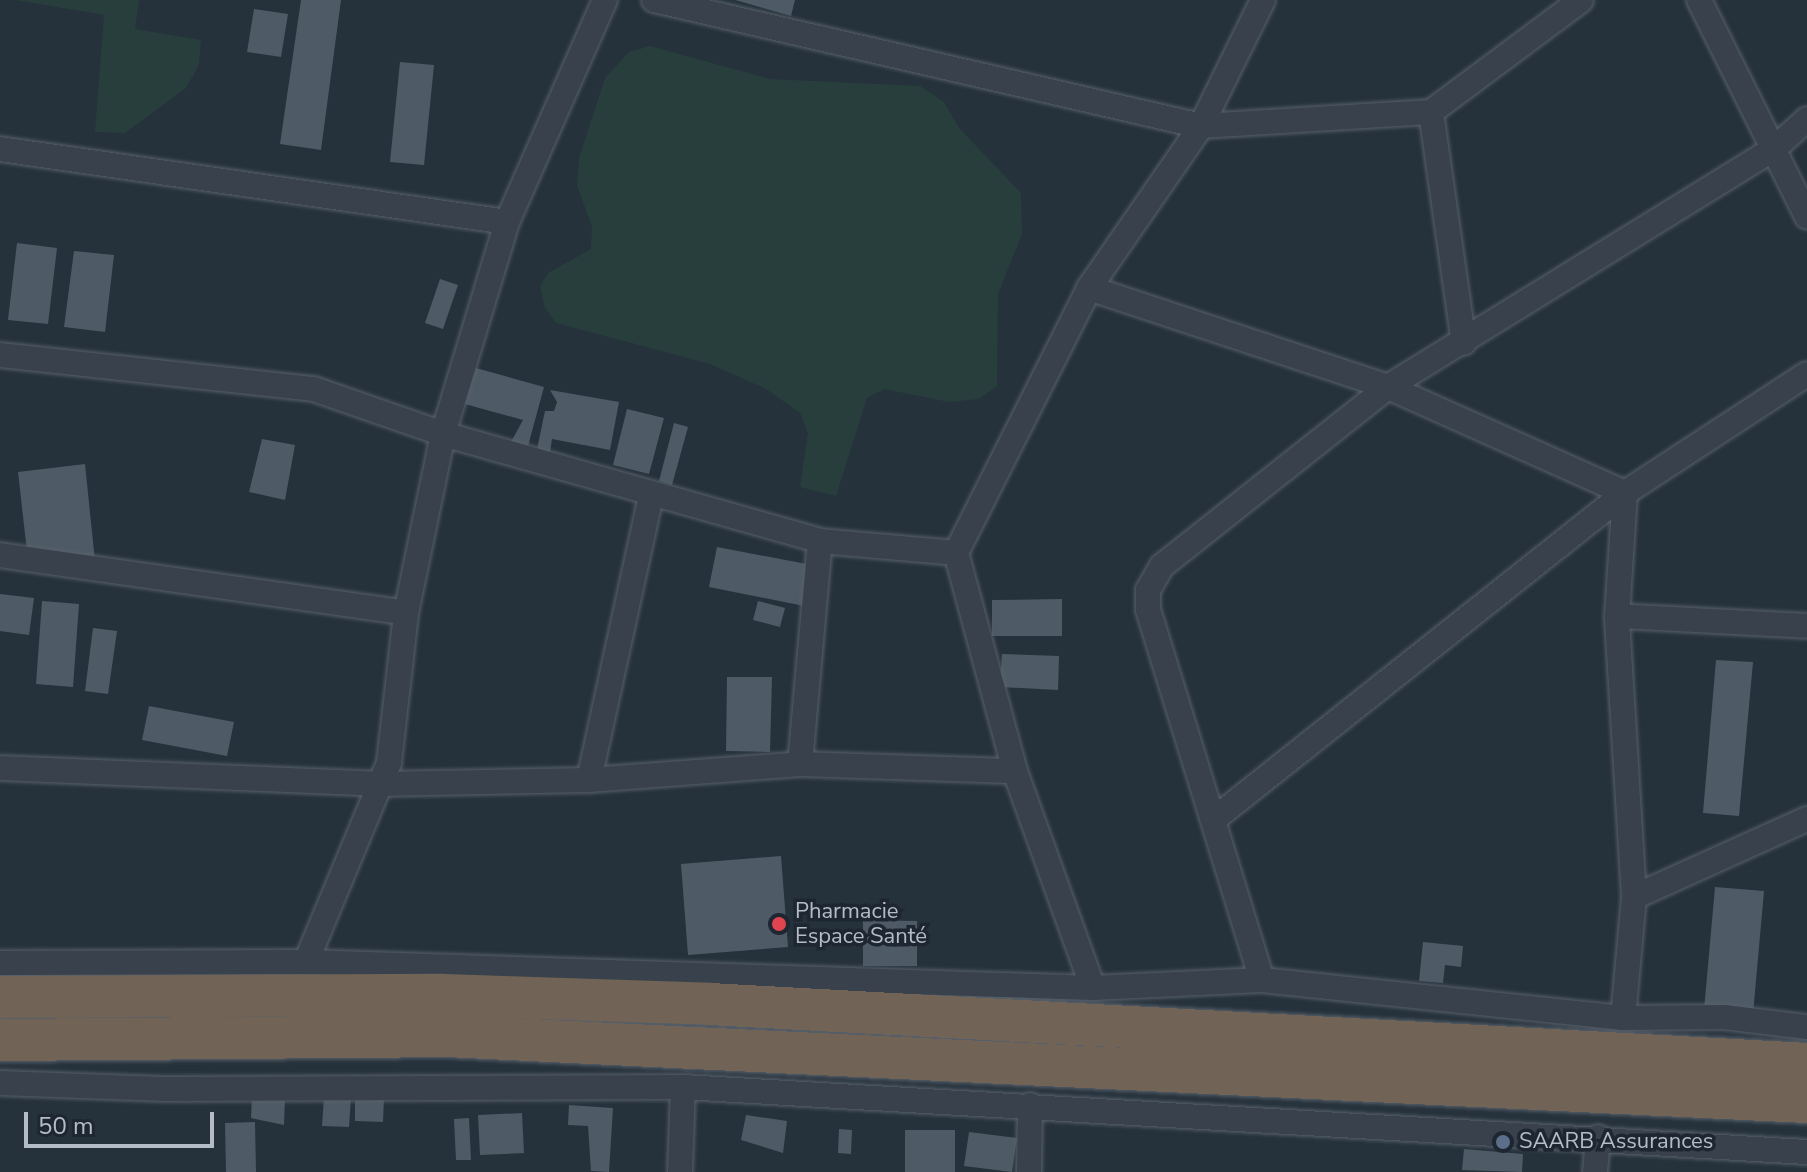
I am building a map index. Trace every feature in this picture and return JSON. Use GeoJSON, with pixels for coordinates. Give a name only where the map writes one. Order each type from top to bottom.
{"type":"FeatureCollection","features":[{"type":"Feature","properties":{"kind":"highway"},"geometry":{"type":"LineString","coordinates":[[0,997],[443,995],[663,1002],[1807,1064]]}},
{"type":"Feature","properties":{"kind":"highway"},"geometry":{"type":"LineString","coordinates":[[0,1040],[447,1036],[1807,1102]]}},
{"type":"Feature","properties":{"kind":"street"},"geometry":{"type":"LineString","coordinates":[[306,962],[389,763],[406,613],[443,434],[507,222],[605,0]]}},
{"type":"Feature","properties":{"kind":"street"},"geometry":{"type":"LineString","coordinates":[[654,0],[1201,126],[1431,112],[1581,0]]}},
{"type":"Feature","properties":{"kind":"street"},"geometry":{"type":"LineString","coordinates":[[1093,988],[1015,771],[956,553],[1089,288],[1201,126],[1263,0]]}},
{"type":"Feature","properties":{"kind":"street"},"geometry":{"type":"LineString","coordinates":[[1699,0],[1807,217]]}},
{"type":"Feature","properties":{"kind":"street"},"geometry":{"type":"LineString","coordinates":[[1431,112],[1464,343]]}},
{"type":"Feature","properties":{"kind":"street"},"geometry":{"type":"LineString","coordinates":[[1262,980],[1148,610],[1148,590],[1162,566],[1388,387],[1464,343],[1775,148],[1807,119]]}},
{"type":"Feature","properties":{"kind":"street"},"geometry":{"type":"LineString","coordinates":[[0,149],[507,222]]}},
{"type":"Feature","properties":{"kind":"street"},"geometry":{"type":"LineString","coordinates":[[1089,288],[1388,387],[1625,493]]}},
{"type":"Feature","properties":{"kind":"street"},"geometry":{"type":"LineString","coordinates":[[0,355],[314,389],[443,434],[651,496],[820,541],[956,553]]}},
{"type":"Feature","properties":{"kind":"street"},"geometry":{"type":"LineString","coordinates":[[1213,820],[1625,493],[1807,374]]}},
{"type":"Feature","properties":{"kind":"street"},"geometry":{"type":"LineString","coordinates":[[1623,1018],[1634,897],[1617,616],[1625,493]]}},
{"type":"Feature","properties":{"kind":"street"},"geometry":{"type":"LineString","coordinates":[[589,780],[651,496]]}},
{"type":"Feature","properties":{"kind":"street"},"geometry":{"type":"LineString","coordinates":[[800,764],[820,541]]}},
{"type":"Feature","properties":{"kind":"street"},"geometry":{"type":"LineString","coordinates":[[0,555],[406,613]]}},
{"type":"Feature","properties":{"kind":"street"},"geometry":{"type":"LineString","coordinates":[[1617,616],[1807,626]]}},
{"type":"Feature","properties":{"kind":"street"},"geometry":{"type":"LineString","coordinates":[[0,768],[378,784],[589,780],[800,764],[1015,771]]}},
{"type":"Feature","properties":{"kind":"street"},"geometry":{"type":"LineString","coordinates":[[1634,897],[1807,819]]}},
{"type":"Feature","properties":{"kind":"street"},"geometry":{"type":"LineString","coordinates":[[0,963],[306,962],[1093,988],[1262,980],[1623,1018],[1724,1017],[1807,1027]]}},
{"type":"Feature","properties":{"kind":"street"},"geometry":{"type":"LineString","coordinates":[[0,1083],[164,1089],[683,1087],[1598,1137],[1807,1152]]}},
{"type":"Feature","properties":{"kind":"street"},"geometry":{"type":"LineString","coordinates":[[680,1172],[683,1087]]}},
{"type":"Feature","properties":{"kind":"street"},"geometry":{"type":"LineString","coordinates":[[1029,1172],[1030,1105]]}},
{"type":"Feature","properties":{"kind":"street"},"geometry":{"type":"LineString","coordinates":[[1595,1172],[1598,1137]]}},
{"type":"Feature","properties":{"kind":"green space"},"geometry":{"type":"Polygon","coordinates":[[[15,0],[139,0],[135,29],[201,40],[199,65],[186,88],[125,133],[95,132],[104,15],[15,0]]]}},
{"type":"Feature","properties":{"kind":"green space"},"geometry":{"type":"Polygon","coordinates":[[[650,46],[770,79],[920,86],[944,102],[959,128],[1021,193],[1022,234],[998,294],[997,386],[979,399],[949,402],[884,389],[867,398],[836,496],[800,487],[808,433],[800,413],[766,389],[710,364],[556,323],[545,308],[540,286],[548,273],[591,249],[592,227],[577,186],[579,158],[605,78],[629,52],[650,46]]]}},
{"type":"Feature","properties":{"kind":"building"},"geometry":{"type":"Polygon","coordinates":[[[301,0],[341,0],[321,150],[280,144],[301,0]]]}},
{"type":"Feature","properties":{"kind":"building"},"geometry":{"type":"Polygon","coordinates":[[[735,0],[795,0],[791,16],[735,0]]]}},
{"type":"Feature","properties":{"kind":"building"},"geometry":{"type":"Polygon","coordinates":[[[254,9],[288,14],[281,57],[247,52],[254,9]]]}},
{"type":"Feature","properties":{"kind":"building"},"geometry":{"type":"Polygon","coordinates":[[[400,62],[434,65],[424,165],[390,162],[400,62]]]}},
{"type":"Feature","properties":{"kind":"building"},"geometry":{"type":"Polygon","coordinates":[[[17,243],[57,248],[48,324],[8,320],[17,243]]]}},
{"type":"Feature","properties":{"kind":"building"},"geometry":{"type":"Polygon","coordinates":[[[74,251],[114,255],[105,332],[64,327],[74,251]]]}},
{"type":"Feature","properties":{"kind":"building"},"geometry":{"type":"Polygon","coordinates":[[[440,279],[458,285],[443,329],[425,323],[440,279]]]}},
{"type":"Feature","properties":{"kind":"building"},"geometry":{"type":"Polygon","coordinates":[[[476,368],[544,387],[528,446],[511,442],[523,420],[465,404],[476,368]]]}},
{"type":"Feature","properties":{"kind":"building"},"geometry":{"type":"Polygon","coordinates":[[[550,390],[619,402],[610,450],[552,439],[550,452],[537,449],[545,411],[554,411],[557,402],[550,390]]]}},
{"type":"Feature","properties":{"kind":"building"},"geometry":{"type":"Polygon","coordinates":[[[627,409],[664,418],[649,474],[613,465],[627,409]]]}},
{"type":"Feature","properties":{"kind":"building"},"geometry":{"type":"Polygon","coordinates":[[[674,423],[688,427],[672,485],[659,481],[674,423]]]}},
{"type":"Feature","properties":{"kind":"building"},"geometry":{"type":"Polygon","coordinates":[[[262,439],[295,445],[285,500],[249,492],[262,439]]]}},
{"type":"Feature","properties":{"kind":"building"},"geometry":{"type":"Polygon","coordinates":[[[85,464],[95,561],[27,552],[18,472],[85,464]]]}},
{"type":"Feature","properties":{"kind":"building"},"geometry":{"type":"Polygon","coordinates":[[[717,547],[812,565],[809,607],[709,587],[717,547]]]}},
{"type":"Feature","properties":{"kind":"building"},"geometry":{"type":"Polygon","coordinates":[[[0,594],[34,598],[29,635],[0,631],[0,594]]]}},
{"type":"Feature","properties":{"kind":"building"},"geometry":{"type":"Polygon","coordinates":[[[1062,599],[1062,636],[992,636],[992,600],[1062,599]]]}},
{"type":"Feature","properties":{"kind":"building"},"geometry":{"type":"Polygon","coordinates":[[[42,601],[79,604],[73,687],[36,684],[42,601]]]}},
{"type":"Feature","properties":{"kind":"building"},"geometry":{"type":"Polygon","coordinates":[[[758,601],[785,608],[780,627],[753,620],[758,601]]]}},
{"type":"Feature","properties":{"kind":"building"},"geometry":{"type":"Polygon","coordinates":[[[93,628],[117,631],[108,694],[85,691],[93,628]]]}},
{"type":"Feature","properties":{"kind":"building"},"geometry":{"type":"Polygon","coordinates":[[[1002,654],[1059,656],[1058,690],[1000,687],[1002,654]]]}},
{"type":"Feature","properties":{"kind":"building"},"geometry":{"type":"Polygon","coordinates":[[[1716,660],[1753,662],[1739,816],[1703,813],[1716,660]]]}},
{"type":"Feature","properties":{"kind":"building"},"geometry":{"type":"Polygon","coordinates":[[[727,677],[772,677],[770,752],[726,751],[727,677]]]}},
{"type":"Feature","properties":{"kind":"building"},"geometry":{"type":"Polygon","coordinates":[[[149,706],[234,722],[227,756],[142,740],[149,706]]]}},
{"type":"Feature","properties":{"kind":"building"},"geometry":{"type":"Polygon","coordinates":[[[781,856],[788,947],[688,955],[681,864],[781,856]]]}},
{"type":"Feature","properties":{"kind":"building"},"geometry":{"type":"Polygon","coordinates":[[[1715,887],[1764,891],[1753,1014],[1704,1010],[1715,887]]]}},
{"type":"Feature","properties":{"kind":"building"},"geometry":{"type":"Polygon","coordinates":[[[863,920],[917,921],[917,966],[863,966],[863,920]]]}},
{"type":"Feature","properties":{"kind":"building"},"geometry":{"type":"Polygon","coordinates":[[[1423,942],[1463,946],[1461,967],[1445,965],[1443,983],[1419,981],[1423,942]]]}},
{"type":"Feature","properties":{"kind":"building"},"geometry":{"type":"Polygon","coordinates":[[[252,1096],[285,1097],[284,1125],[251,1118],[252,1096]]]}},
{"type":"Feature","properties":{"kind":"building"},"geometry":{"type":"Polygon","coordinates":[[[324,1097],[351,1098],[349,1127],[322,1126],[324,1097]]]}},
{"type":"Feature","properties":{"kind":"building"},"geometry":{"type":"Polygon","coordinates":[[[355,1098],[384,1098],[383,1122],[355,1121],[355,1098]]]}},
{"type":"Feature","properties":{"kind":"building"},"geometry":{"type":"Polygon","coordinates":[[[569,1105],[613,1108],[609,1172],[591,1171],[588,1126],[568,1125],[569,1105]]]}},
{"type":"Feature","properties":{"kind":"building"},"geometry":{"type":"Polygon","coordinates":[[[522,1113],[524,1153],[480,1155],[478,1115],[522,1113]]]}},
{"type":"Feature","properties":{"kind":"building"},"geometry":{"type":"Polygon","coordinates":[[[746,1115],[787,1121],[783,1153],[741,1140],[746,1115]]]}},
{"type":"Feature","properties":{"kind":"building"},"geometry":{"type":"Polygon","coordinates":[[[469,1118],[471,1160],[456,1160],[454,1119],[469,1118]]]}},
{"type":"Feature","properties":{"kind":"building"},"geometry":{"type":"Polygon","coordinates":[[[255,1122],[256,1172],[226,1172],[225,1123],[255,1122]]]}},
{"type":"Feature","properties":{"kind":"building"},"geometry":{"type":"Polygon","coordinates":[[[839,1129],[852,1130],[851,1154],[838,1153],[839,1129]]]}},
{"type":"Feature","properties":{"kind":"building"},"geometry":{"type":"Polygon","coordinates":[[[905,1130],[955,1130],[955,1172],[905,1172],[905,1130]]]}},
{"type":"Feature","properties":{"kind":"building"},"geometry":{"type":"Polygon","coordinates":[[[969,1132],[1017,1138],[1012,1172],[964,1166],[969,1132]]]}},
{"type":"Feature","properties":{"kind":"building"},"geometry":{"type":"Polygon","coordinates":[[[1464,1149],[1523,1154],[1522,1172],[1462,1170],[1464,1149]]]}},
{"type":"Feature","properties":{"kind":"place","name":"Pharmacie Espace Santé"},"geometry":{"type":"Point","coordinates":[779,924]}},
{"type":"Feature","properties":{"kind":"place","name":"SAARB Assurances"},"geometry":{"type":"Point","coordinates":[1503,1142]}}]}
